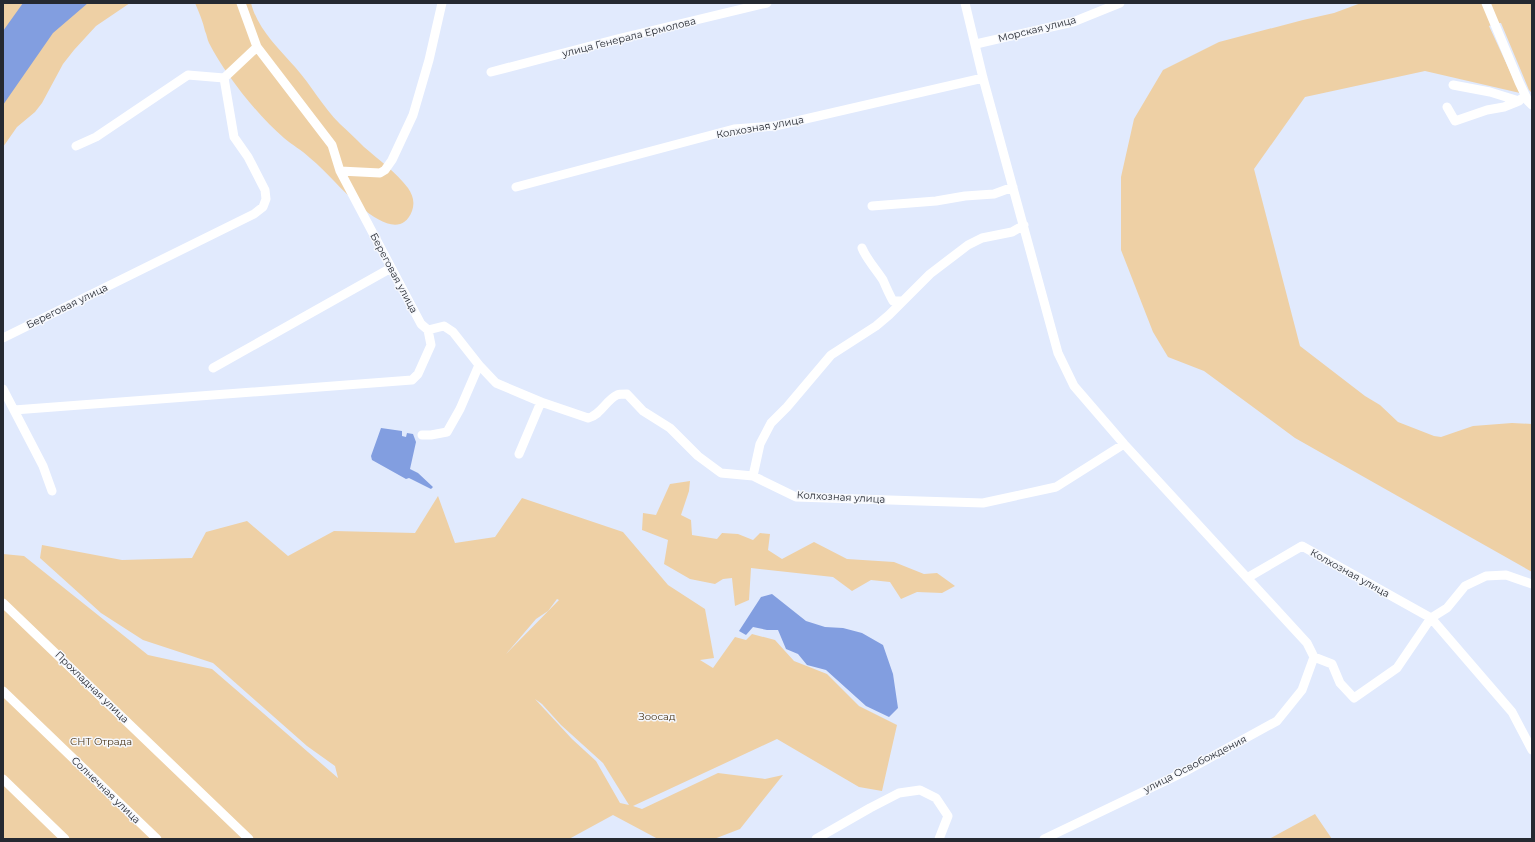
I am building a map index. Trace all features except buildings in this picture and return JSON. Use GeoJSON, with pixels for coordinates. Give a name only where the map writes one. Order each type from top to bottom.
{"type":"FeatureCollection","features":[{"type":"Feature","properties":{"kind":"street","name":"Береговая улица"},"geometry":{"type":"LineString","coordinates":[[241,3],[257,47],[332,145],[340,171],[421,324],[428,330]]}},
{"type":"Feature","properties":{"kind":"street"},"geometry":{"type":"LineString","coordinates":[[340,171],[380,173],[385,170],[392,160],[413,115],[429,60],[442,3]]}},
{"type":"Feature","properties":{"kind":"street"},"geometry":{"type":"LineString","coordinates":[[965,3],[983,78],[1058,353],[1074,386],[1124,444],[1307,643],[1314,657],[1332,664],[1340,683],[1354,698],[1397,668],[1431,618],[1447,608],[1465,586],[1486,576],[1506,575],[1532,584]]}},
{"type":"Feature","properties":{"kind":"street","name":"Морская улица"},"geometry":{"type":"LineString","coordinates":[[976,44],[1073,22],[1120,3]]}},
{"type":"Feature","properties":{"kind":"street"},"geometry":{"type":"LineString","coordinates":[[1486,3],[1522,99]]}},
{"type":"Feature","properties":{"kind":"street","name":"улица Генерала Ермолова"},"geometry":{"type":"LineString","coordinates":[[491,72],[617,39],[763,4]]}},
{"type":"Feature","properties":{"kind":"street"},"geometry":{"type":"LineString","coordinates":[[76,146],[96,137],[188,75],[224,78],[257,47]]}},
{"type":"Feature","properties":{"kind":"street","name":"Береговая улица"},"geometry":{"type":"LineString","coordinates":[[3,338],[254,214],[263,207],[266,199],[265,190],[248,157],[234,137],[224,78]]}},
{"type":"Feature","properties":{"kind":"street","name":"Колхозная улица"},"geometry":{"type":"LineString","coordinates":[[516,188],[734,129],[775,126],[983,78]]}},
{"type":"Feature","properties":{"kind":"street"},"geometry":{"type":"LineString","coordinates":[[1453,85],[1522,99],[1532,106]]}},
{"type":"Feature","properties":{"kind":"street"},"geometry":{"type":"LineString","coordinates":[[1447,107],[1455,121],[1487,110],[1504,107],[1522,99]]}},
{"type":"Feature","properties":{"kind":"street"},"geometry":{"type":"LineString","coordinates":[[872,206],[936,201],[965,196],[994,194],[1013,187]]}},
{"type":"Feature","properties":{"kind":"street"},"geometry":{"type":"LineString","coordinates":[[753,476],[760,444],[771,423],[787,407],[831,355],[876,326],[930,274],[968,245],[982,238],[1012,232],[1024,225]]}},
{"type":"Feature","properties":{"kind":"street"},"geometry":{"type":"LineString","coordinates":[[862,248],[867,260],[884,282],[893,300],[902,301]]}},
{"type":"Feature","properties":{"kind":"street"},"geometry":{"type":"LineString","coordinates":[[213,368],[391,268]]}},
{"type":"Feature","properties":{"kind":"street"},"geometry":{"type":"LineString","coordinates":[[14,410],[412,380],[418,374],[432,345],[428,330],[444,326],[453,332],[496,383],[541,402],[519,454]]}},
{"type":"Feature","properties":{"kind":"street"},"geometry":{"type":"LineString","coordinates":[[422,435],[447,432],[460,409],[480,365]]}},
{"type":"Feature","properties":{"kind":"street"},"geometry":{"type":"LineString","coordinates":[[3,389],[43,466],[52,490]]}},
{"type":"Feature","properties":{"kind":"street","name":"Колхозная улица"},"geometry":{"type":"LineString","coordinates":[[541,402],[588,418],[597,413],[616,395],[627,394],[643,411],[670,428],[698,456],[721,473],[753,476],[796,497],[984,503],[1056,487],[1124,444]]}},
{"type":"Feature","properties":{"kind":"street","name":"Колхозная улица"},"geometry":{"type":"LineString","coordinates":[[1247,578],[1302,546],[1431,618]]}},
{"type":"Feature","properties":{"kind":"street","name":"Прохладная улица"},"geometry":{"type":"LineString","coordinates":[[3,603],[249,839]]}},
{"type":"Feature","properties":{"kind":"street"},"geometry":{"type":"LineString","coordinates":[[1431,618],[1512,712],[1532,750]]}},
{"type":"Feature","properties":{"kind":"street","name":"улица Освобождения"},"geometry":{"type":"LineString","coordinates":[[1044,839],[1184,772],[1278,721],[1302,690],[1314,657]]}},
{"type":"Feature","properties":{"kind":"street","name":"Солнечная улица"},"geometry":{"type":"LineString","coordinates":[[3,691],[158,839]]}},
{"type":"Feature","properties":{"kind":"street"},"geometry":{"type":"LineString","coordinates":[[3,779],[65,839]]}},
{"type":"Feature","properties":{"kind":"street"},"geometry":{"type":"LineString","coordinates":[[816,839],[899,793],[920,790],[936,798],[948,816],[939,839]]}},
{"type":"Feature","properties":{"kind":"green space"},"geometry":{"type":"Polygon","coordinates":[[[3,3],[130,3],[96,26],[74,50],[63,64],[42,103],[35,112],[17,127],[3,147],[3,3]]]}},
{"type":"Feature","properties":{"kind":"green space"},"geometry":{"type":"Polygon","coordinates":[[[195,3],[251,3],[263,29],[301,74],[334,117],[364,147],[393,171],[408,188],[412,196],[413,205],[412,211],[405,221],[395,225],[384,222],[373,216],[350,197],[304,152],[284,138],[263,118],[242,94],[208,42],[195,3]]]}},
{"type":"Feature","properties":{"kind":"green space"},"geometry":{"type":"Polygon","coordinates":[[[1361,3],[1532,3],[1532,93],[1529,90],[1501,23],[1497,23],[1489,26],[1520,93],[1425,71],[1305,97],[1254,169],[1300,346],[1365,396],[1380,405],[1398,422],[1434,436],[1441,437],[1473,426],[1512,423],[1532,424],[1532,572],[1295,438],[1204,371],[1168,357],[1153,332],[1121,250],[1121,177],[1134,119],[1163,70],[1219,42],[1334,13],[1361,3]]]}},
{"type":"Feature","properties":{"kind":"green space"},"geometry":{"type":"Polygon","coordinates":[[[690,481],[689,491],[681,515],[691,520],[692,535],[717,539],[722,533],[738,534],[753,540],[760,533],[770,534],[768,550],[782,559],[814,542],[847,559],[894,562],[924,574],[937,573],[955,586],[942,593],[917,592],[901,599],[890,582],[871,580],[852,591],[833,577],[751,568],[749,600],[735,606],[732,578],[723,579],[715,584],[690,579],[664,564],[668,540],[642,530],[643,513],[656,515],[670,484],[690,481]]]}},
{"type":"Feature","properties":{"kind":"green space"},"geometry":{"type":"Polygon","coordinates":[[[438,496],[455,543],[495,537],[522,498],[623,532],[668,585],[705,609],[714,658],[700,660],[713,668],[735,637],[746,640],[752,634],[775,640],[794,661],[827,674],[859,706],[897,725],[882,791],[859,787],[777,739],[633,806],[642,809],[718,773],[765,779],[783,775],[740,829],[714,839],[658,839],[613,815],[569,839],[3,839],[3,554],[24,556],[148,655],[212,669],[338,778],[335,766],[307,746],[213,663],[143,640],[101,613],[40,558],[42,545],[122,560],[192,558],[206,532],[247,521],[288,556],[334,531],[415,533],[438,496]],[[557,599],[548,611],[536,619],[506,654],[559,600],[557,599]],[[535,699],[572,739],[596,761],[620,803],[629,805],[603,763],[535,699]]]}},
{"type":"Feature","properties":{"kind":"green space"},"geometry":{"type":"Polygon","coordinates":[[[1315,814],[1332,839],[1269,839],[1315,814]]]}},
{"type":"Feature","properties":{"kind":"water"},"geometry":{"type":"Polygon","coordinates":[[[23,3],[88,3],[53,33],[3,105],[3,31],[23,3]]]}},
{"type":"Feature","properties":{"kind":"water"},"geometry":{"type":"Polygon","coordinates":[[[381,428],[402,431],[402,436],[406,437],[407,433],[413,434],[416,442],[410,469],[418,473],[433,487],[431,489],[409,478],[406,479],[372,460],[371,456],[381,428]]]}},
{"type":"Feature","properties":{"kind":"water"},"geometry":{"type":"Polygon","coordinates":[[[772,594],[806,621],[825,627],[843,628],[862,633],[883,645],[893,674],[898,708],[889,717],[866,706],[826,670],[807,665],[798,654],[786,649],[778,630],[767,630],[753,627],[746,635],[739,631],[761,597],[772,594]]]}},
{"type":"Feature","properties":{"kind":"park label","name":"Зоосад"},"geometry":{"type":"Point","coordinates":[657,716]}},
{"type":"Feature","properties":{"kind":"park label","name":"СНТ Отрада"},"geometry":{"type":"Point","coordinates":[101,741]}}]}
